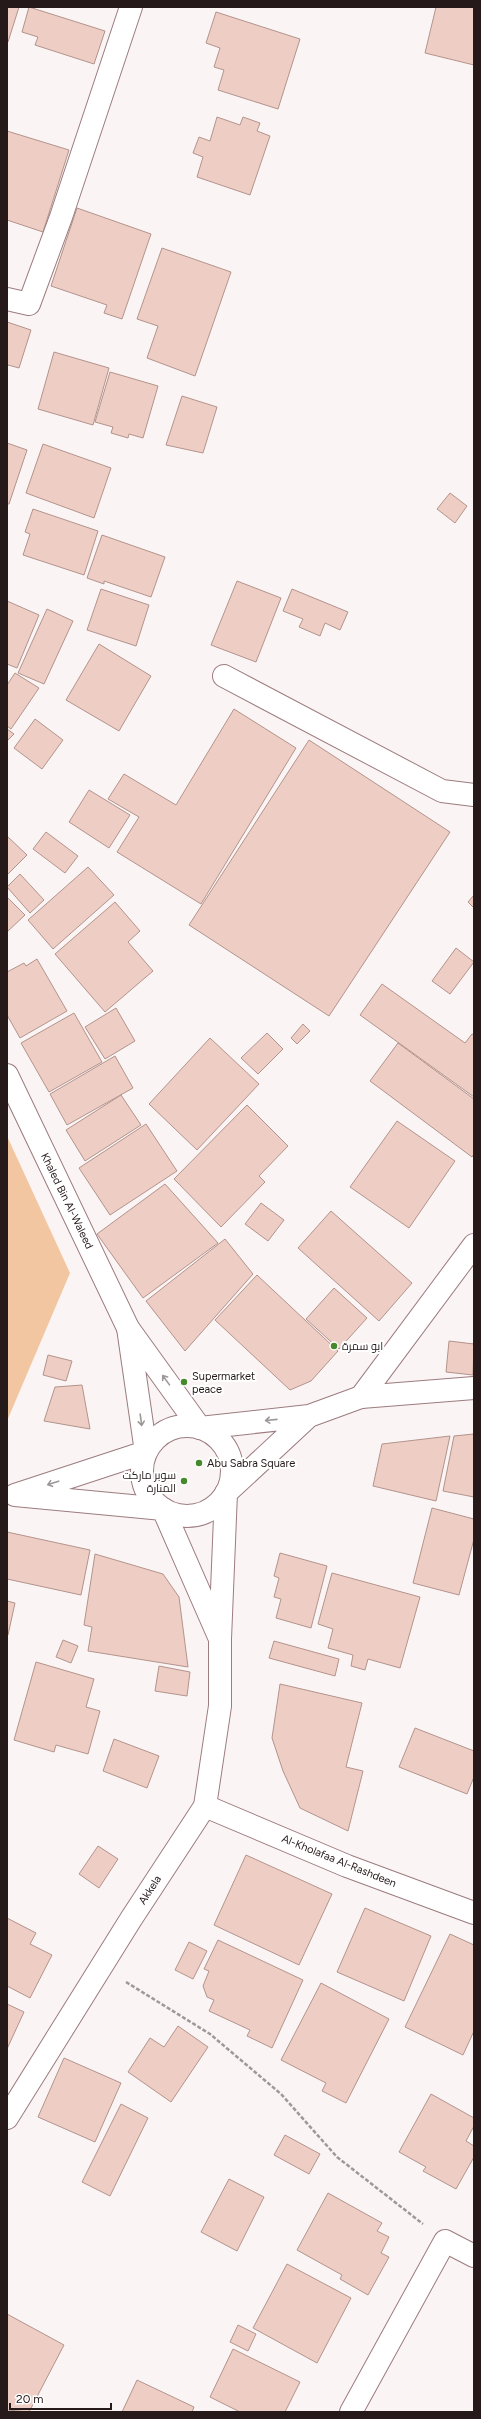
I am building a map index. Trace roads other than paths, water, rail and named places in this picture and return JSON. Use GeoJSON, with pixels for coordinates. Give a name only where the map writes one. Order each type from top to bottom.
{"type":"FeatureCollection","features":[{"type":"Feature","properties":{"kind":"street"},"geometry":{"type":"LineString","coordinates":[[7,299],[29,304],[61,217],[131,7]]}},
{"type":"Feature","properties":{"kind":"street"},"geometry":{"type":"LineString","coordinates":[[224,676],[442,791],[474,795]]}},
{"type":"Feature","properties":{"kind":"street","name":"Khaled Bin Al-Waleed"},"geometry":{"type":"LineString","coordinates":[[7,1074],[128,1328]]}},
{"type":"Feature","properties":{"kind":"street"},"geometry":{"type":"LineString","coordinates":[[361,1397],[474,1244]]}},
{"type":"Feature","properties":{"kind":"street"},"geometry":{"type":"LineString","coordinates":[[128,1328],[200,1428],[218,1438],[227,1451],[232,1465],[231,1479],[226,1493]]}},
{"type":"Feature","properties":{"kind":"street"},"geometry":{"type":"LineString","coordinates":[[128,1328],[146,1452]]}},
{"type":"Feature","properties":{"kind":"street"},"geometry":{"type":"LineString","coordinates":[[309,1416],[226,1493],[217,1505],[204,1513],[189,1516],[174,1514],[163,1509],[150,1497],[143,1484],[142,1469],[146,1452],[152,1442],[163,1432],[177,1427],[200,1428],[309,1416],[361,1397],[474,1388]]}},
{"type":"Feature","properties":{"kind":"street"},"geometry":{"type":"LineString","coordinates":[[11,1494],[146,1452]]}},
{"type":"Feature","properties":{"kind":"street","name":"Akkela"},"geometry":{"type":"LineString","coordinates":[[7,2118],[102,1966],[205,1806],[220,1706],[220,1639],[226,1493]]}},
{"type":"Feature","properties":{"kind":"street"},"geometry":{"type":"LineString","coordinates":[[11,1494],[163,1509]]}},
{"type":"Feature","properties":{"kind":"street"},"geometry":{"type":"LineString","coordinates":[[163,1509],[220,1639]]}},
{"type":"Feature","properties":{"kind":"street","name":"Al-Kholafaa Al-Rashdeen"},"geometry":{"type":"LineString","coordinates":[[205,1806],[347,1866],[474,1912]]}},
{"type":"Feature","properties":{"kind":"street"},"geometry":{"type":"LineString","coordinates":[[351,2412],[445,2241],[474,2256]]}},
{"type":"Feature","properties":{"kind":"place","name":"ابو سمرة"},"geometry":{"type":"Point","coordinates":[334,1346]}},
{"type":"Feature","properties":{"kind":"place","name":"Supermarket peace"},"geometry":{"type":"Point","coordinates":[184,1382]}},
{"type":"Feature","properties":{"kind":"place","name":"Abu Sabra Square"},"geometry":{"type":"Point","coordinates":[199,1463]}},
{"type":"Feature","properties":{"kind":"place","name":"سوبر ماركت المنارة"},"geometry":{"type":"Point","coordinates":[184,1481]}}]}
